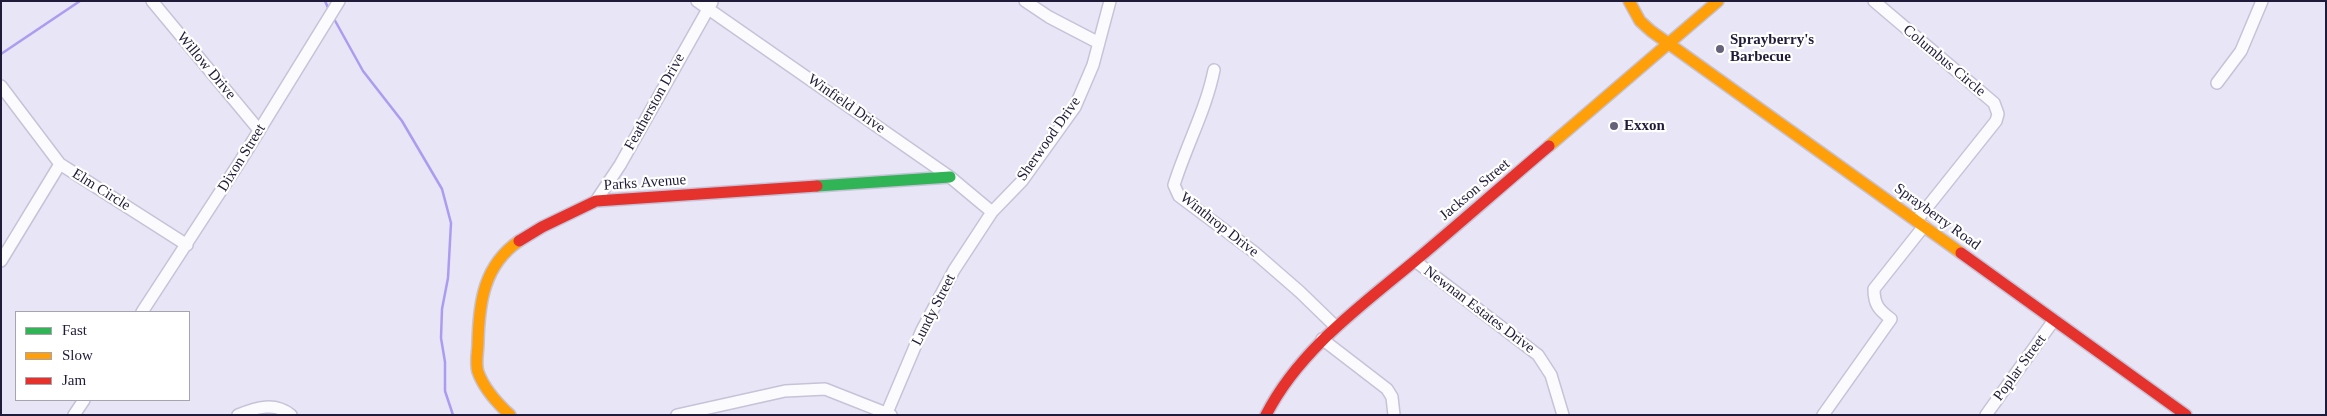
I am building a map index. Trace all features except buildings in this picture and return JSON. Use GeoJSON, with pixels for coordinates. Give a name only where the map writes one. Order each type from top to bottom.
{"type":"FeatureCollection","features":[{"type":"Feature","properties":{"kind":"street","name":"Willow Drive"},"geometry":{"type":"LineString","coordinates":[[152,1],[259,130]]}},
{"type":"Feature","properties":{"kind":"street","name":"Dixon Street"},"geometry":{"type":"LineString","coordinates":[[143,311],[339,1]]}},
{"type":"Feature","properties":{"kind":"street","name":"Winfield Drive"},"geometry":{"type":"LineString","coordinates":[[697,1],[710,4],[950,178],[992,212]]}},
{"type":"Feature","properties":{"kind":"street"},"geometry":{"type":"LineString","coordinates":[[1026,1],[1048,17],[1097,42]]}},
{"type":"Feature","properties":{"kind":"street","name":"Sherwood Drive"},"geometry":{"type":"LineString","coordinates":[[992,212],[1022,181],[1075,107],[1093,65],[1097,42],[1110,1]]}},
{"type":"Feature","properties":{"kind":"street","name":"Sprayberry Road"},"geometry":{"type":"LineString","coordinates":[[1629,1],[1636,15],[1646,26],[2186,415]]}},
{"type":"Feature","properties":{"kind":"street","name":"Jackson Street"},"geometry":{"type":"LineString","coordinates":[[1266,415],[1277,394],[1335,326],[1415,261],[1718,1]]}},
{"type":"Feature","properties":{"kind":"street","name":"Columbus Circle"},"geometry":{"type":"LineString","coordinates":[[1874,1],[1994,103],[1998,114],[1996,121],[1921,223]]}},
{"type":"Feature","properties":{"kind":"street"},"geometry":{"type":"LineString","coordinates":[[2217,83],[2241,51],[2262,1]]}},
{"type":"Feature","properties":{"kind":"street","name":"Featherston Drive"},"geometry":{"type":"LineString","coordinates":[[596,201],[620,165],[710,4]]}},
{"type":"Feature","properties":{"kind":"street","name":"Winthrop Drive"},"geometry":{"type":"LineString","coordinates":[[1214,70],[1209,95],[1201,111],[1198,127],[1174,185],[1179,196],[1260,257],[1335,326]]}},
{"type":"Feature","properties":{"kind":"street"},"geometry":{"type":"LineString","coordinates":[[1,86],[60,164]]}},
{"type":"Feature","properties":{"kind":"street","name":"Elm Circle"},"geometry":{"type":"LineString","coordinates":[[1,261],[60,164],[186,245]]}},
{"type":"Feature","properties":{"kind":"street","name":"Parks Avenue"},"geometry":{"type":"LineString","coordinates":[[510,415],[499,405],[478,371],[478,319],[483,287],[496,261],[516,244],[551,222],[596,201],[950,178]]}},
{"type":"Feature","properties":{"kind":"street","name":"Lundy Street"},"geometry":{"type":"LineString","coordinates":[[888,414],[922,330],[954,270],[992,212]]}},
{"type":"Feature","properties":{"kind":"street"},"geometry":{"type":"LineString","coordinates":[[1823,415],[1892,319],[1880,310],[1874,300],[1874,289],[1921,223]]}},
{"type":"Feature","properties":{"kind":"street","name":"Newnan Estates Drive"},"geometry":{"type":"LineString","coordinates":[[1415,261],[1538,356],[1550,375],[1563,415]]}},
{"type":"Feature","properties":{"kind":"street","name":"Poplar Street"},"geometry":{"type":"LineString","coordinates":[[1986,415],[2054,320]]}},
{"type":"Feature","properties":{"kind":"street"},"geometry":{"type":"LineString","coordinates":[[1322,339],[1387,389],[1392,398],[1394,415]]}},
{"type":"Feature","properties":{"kind":"street"},"geometry":{"type":"LineString","coordinates":[[677,415],[785,391],[825,389],[888,414]]}},
{"type":"Feature","properties":{"kind":"street"},"geometry":{"type":"LineString","coordinates":[[74,415],[83,401]]}},
{"type":"Feature","properties":{"kind":"street"},"geometry":{"type":"LineString","coordinates":[[238,415],[268,406],[282,408],[291,415]]}},
{"type":"Feature","properties":{"kind":"waterway"},"geometry":{"type":"LineString","coordinates":[[1,54],[80,1]]}},
{"type":"Feature","properties":{"kind":"waterway"},"geometry":{"type":"LineString","coordinates":[[325,1],[329,10]]}},
{"type":"Feature","properties":{"kind":"waterway"},"geometry":{"type":"LineString","coordinates":[[333,17],[363,71],[402,121],[442,189],[451,223],[448,278],[442,309],[441,338],[445,362],[445,391],[453,415]]}},
{"type":"Feature","properties":{"kind":"traffic: fast"},"geometry":{"type":"LineString","coordinates":[[817,186],[950,177]]}},
{"type":"Feature","properties":{"kind":"traffic: slow"},"geometry":{"type":"LineString","coordinates":[[1629,1],[1640,21],[1651,31],[1961,253]]}},
{"type":"Feature","properties":{"kind":"traffic: slow"},"geometry":{"type":"LineString","coordinates":[[1549,146],[1718,1]]}},
{"type":"Feature","properties":{"kind":"traffic: slow"},"geometry":{"type":"LineString","coordinates":[[510,415],[487,390],[478,372],[477,357],[480,313],[486,286],[498,261],[519,241]]}},
{"type":"Feature","properties":{"kind":"traffic: jam"},"geometry":{"type":"LineString","coordinates":[[1266,415],[1296,370],[1333,330],[1549,146]]}},
{"type":"Feature","properties":{"kind":"traffic: jam"},"geometry":{"type":"LineString","coordinates":[[519,241],[542,227],[596,201],[817,186]]}},
{"type":"Feature","properties":{"kind":"traffic: jam"},"geometry":{"type":"LineString","coordinates":[[1961,253],[2186,415]]}},
{"type":"Feature","properties":{"kind":"place","name":"Sprayberry's Barbecue"},"geometry":{"type":"Point","coordinates":[1720,49]}},
{"type":"Feature","properties":{"kind":"place","name":"Exxon"},"geometry":{"type":"Point","coordinates":[1614,126]}}]}
